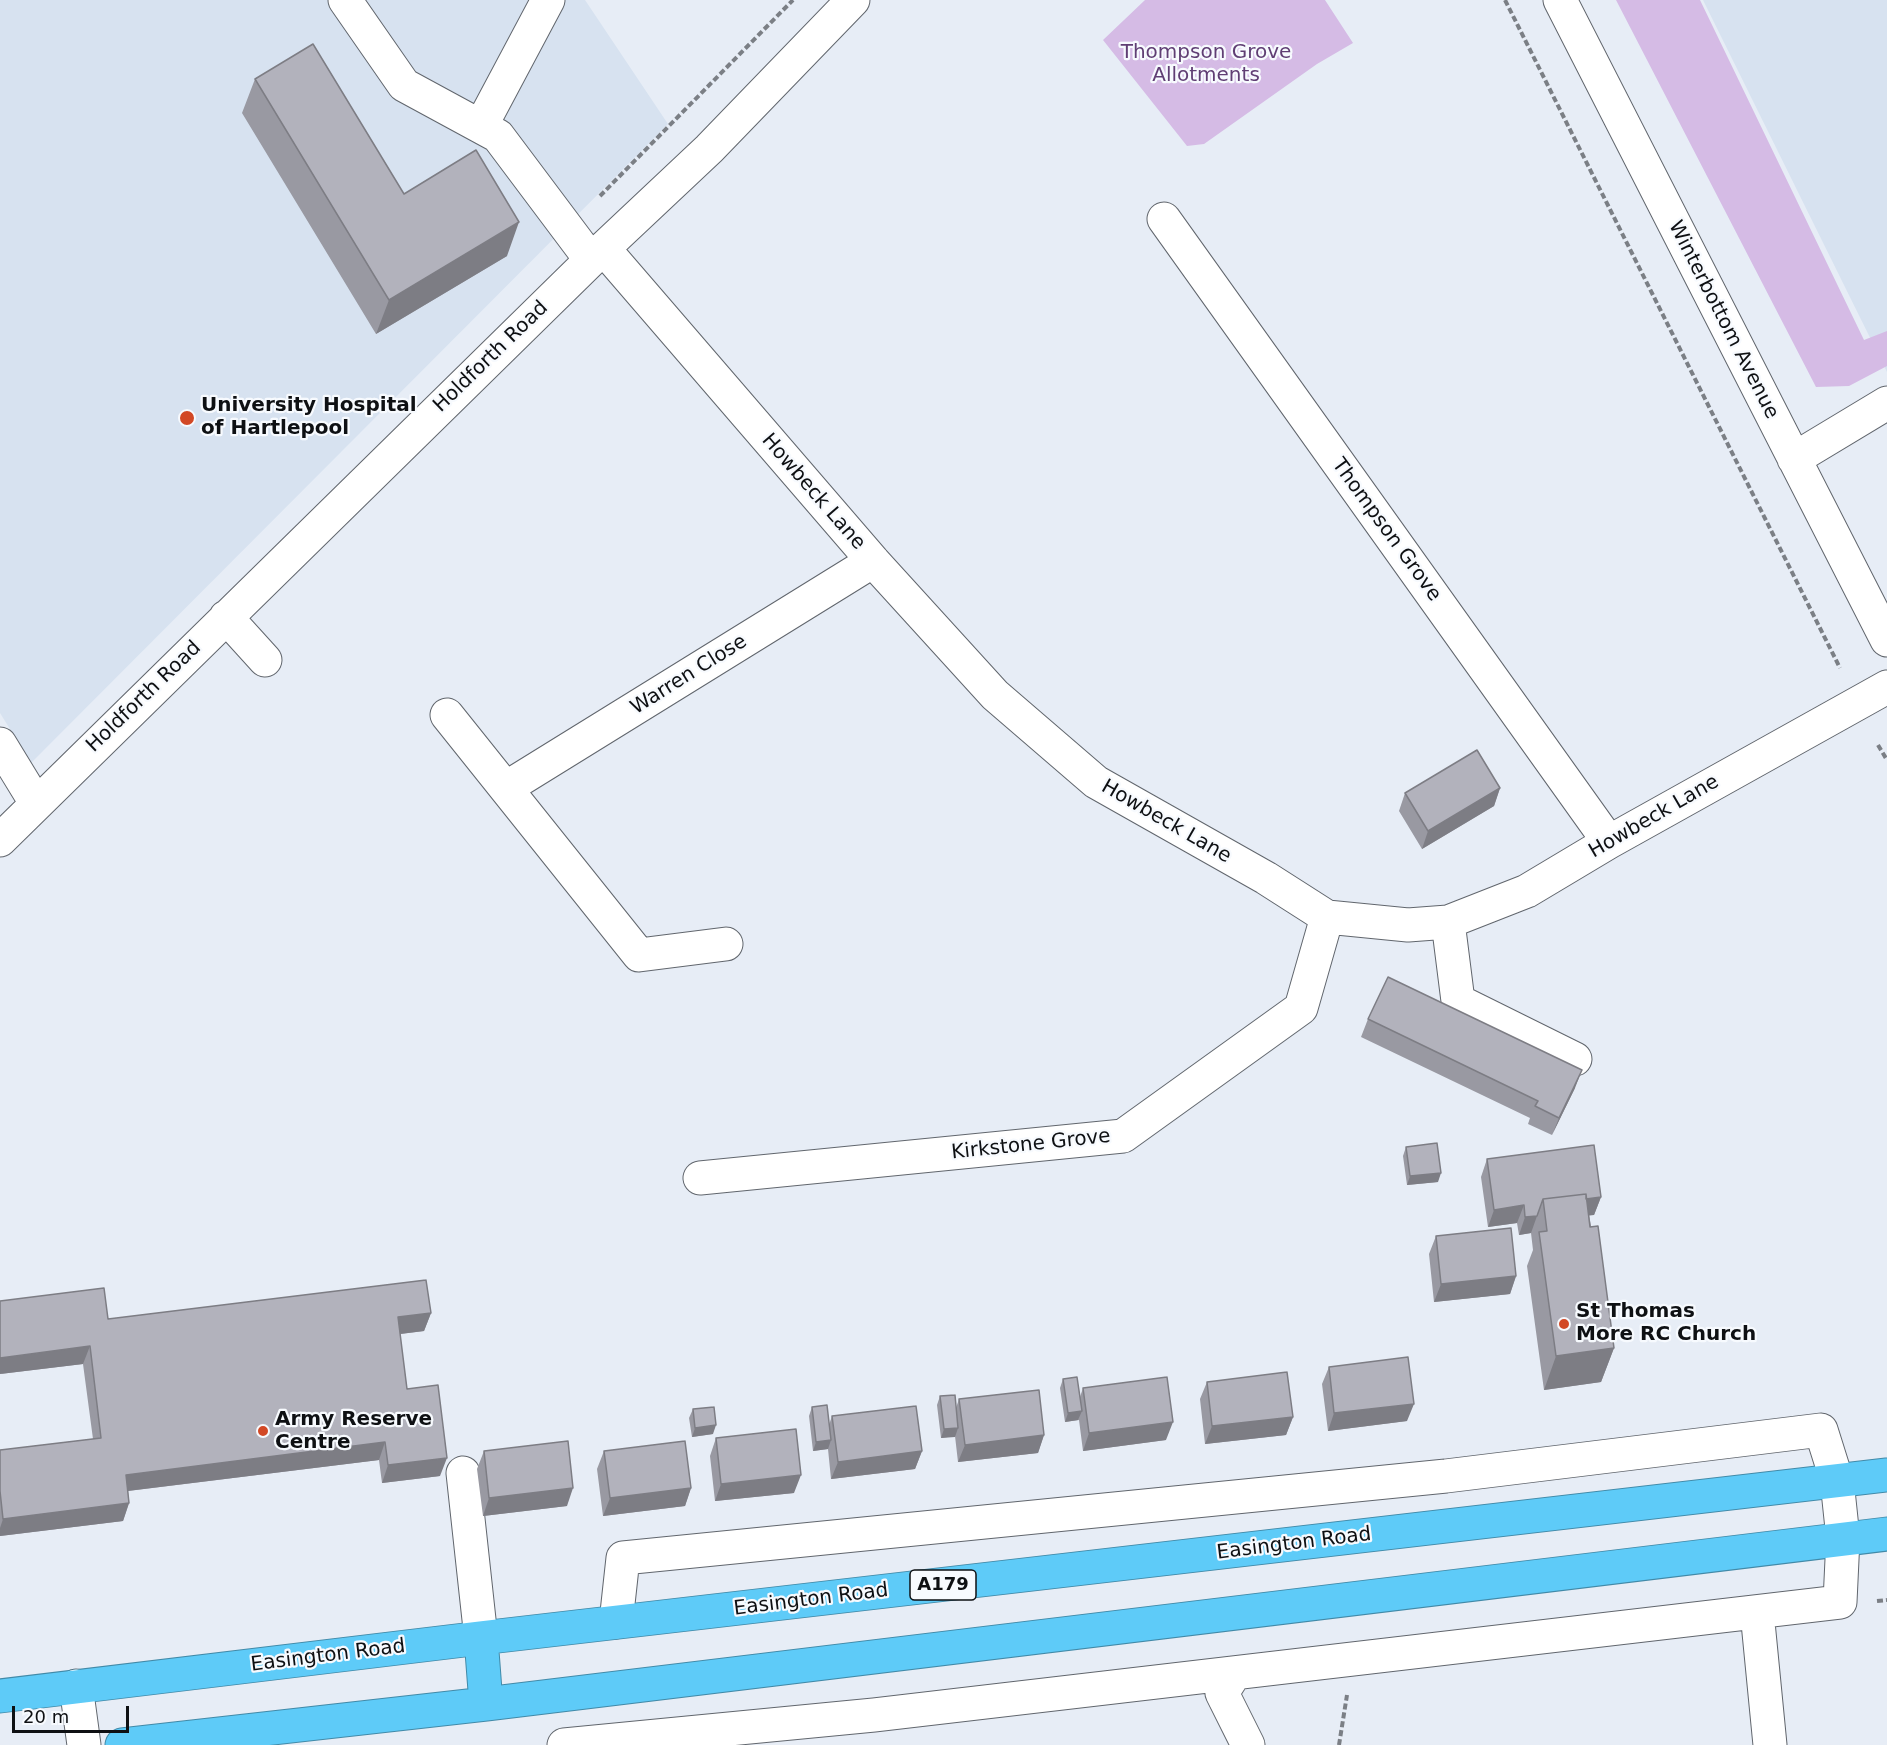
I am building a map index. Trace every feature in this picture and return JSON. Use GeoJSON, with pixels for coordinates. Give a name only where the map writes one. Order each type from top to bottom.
{"type":"FeatureCollection","features":[{"type":"Feature","properties":{"kind":"highway","name":"Easington Road"},"geometry":{"type":"LineString","coordinates":[[0,1696],[616,1622],[1887,1475]]}},
{"type":"Feature","properties":{"kind":"highway"},"geometry":{"type":"LineString","coordinates":[[122,1745],[486,1704],[1887,1533]]}},
{"type":"Feature","properties":{"kind":"highway"},"geometry":{"type":"LineString","coordinates":[[481,1638],[486,1704]]}},
{"type":"Feature","properties":{"kind":"street","name":"Howbeck Lane"},"geometry":{"type":"LineString","coordinates":[[345,0],[404,85],[498,135],[598,254],[994,695],[1096,782],[1266,878],[1326,917],[1408,925],[1448,922],[1527,891],[1609,842],[1887,687]]}},
{"type":"Feature","properties":{"kind":"street"},"geometry":{"type":"LineString","coordinates":[[481,126],[548,0]]}},
{"type":"Feature","properties":{"kind":"street","name":"Holdforth Road"},"geometry":{"type":"LineString","coordinates":[[0,840],[598,254],[709,149],[853,0]]}},
{"type":"Feature","properties":{"kind":"street","name":"Winterbottom Avenue"},"geometry":{"type":"LineString","coordinates":[[1560,0],[1887,640]]}},
{"type":"Feature","properties":{"kind":"street","name":"Thompson Grove"},"geometry":{"type":"LineString","coordinates":[[1164,219],[1609,842]]}},
{"type":"Feature","properties":{"kind":"street"},"geometry":{"type":"LineString","coordinates":[[1794,459],[1887,403]]}},
{"type":"Feature","properties":{"kind":"street","name":"Warren Close"},"geometry":{"type":"LineString","coordinates":[[506,788],[873,561]]}},
{"type":"Feature","properties":{"kind":"street"},"geometry":{"type":"LineString","coordinates":[[226,617],[265,660]]}},
{"type":"Feature","properties":{"kind":"street"},"geometry":{"type":"LineString","coordinates":[[447,715],[639,955],[726,944]]}},
{"type":"Feature","properties":{"kind":"street"},"geometry":{"type":"LineString","coordinates":[[0,744],[36,803]]}},
{"type":"Feature","properties":{"kind":"street","name":"Kirkstone Grove"},"geometry":{"type":"LineString","coordinates":[[700,1178],[1123,1136],[1301,1008],[1326,917]]}},
{"type":"Feature","properties":{"kind":"street"},"geometry":{"type":"LineString","coordinates":[[1448,922],[1458,1001],[1575,1059]]}},
{"type":"Feature","properties":{"kind":"street"},"geometry":{"type":"LineString","coordinates":[[564,1745],[874,1715],[1840,1602],[1843,1538],[1837,1481],[1821,1430],[1446,1476],[624,1558],[616,1622]]}},
{"type":"Feature","properties":{"kind":"street"},"geometry":{"type":"LineString","coordinates":[[463,1473],[481,1638]]}},
{"type":"Feature","properties":{"kind":"street"},"geometry":{"type":"LineString","coordinates":[[1757,1612],[1770,1745]]}},
{"type":"Feature","properties":{"kind":"street"},"geometry":{"type":"LineString","coordinates":[[1235,1673],[1222,1693],[1248,1745]]}},
{"type":"Feature","properties":{"kind":"street"},"geometry":{"type":"LineString","coordinates":[[76,1686],[84,1745]]}},
{"type":"Feature","properties":{"kind":"path"},"geometry":{"type":"LineString","coordinates":[[600,196],[793,0]]}},
{"type":"Feature","properties":{"kind":"path"},"geometry":{"type":"LineString","coordinates":[[1504,0],[1840,668]]}},
{"type":"Feature","properties":{"kind":"path"},"geometry":{"type":"LineString","coordinates":[[1878,745],[1887,760]]}},
{"type":"Feature","properties":{"kind":"path"},"geometry":{"type":"LineString","coordinates":[[1339,1745],[1347,1690]]}},
{"type":"Feature","properties":{"kind":"shaded area","name":"University Hospital of Hartlepool"},"geometry":{"type":"Polygon","coordinates":[[[0,0],[585,0],[668,124],[31,763],[0,713],[0,0]]]}},
{"type":"Feature","properties":{"kind":"shaded area"},"geometry":{"type":"Polygon","coordinates":[[[1703,0],[1887,0],[1887,372],[1703,0]]]}},
{"type":"Feature","properties":{"kind":"green space","name":"Thompson Grove Allotments"},"geometry":{"type":"Polygon","coordinates":[[[1145,0],[1325,0],[1353,43],[1317,64],[1204,144],[1187,146],[1103,40],[1145,0]]]}},
{"type":"Feature","properties":{"kind":"green space"},"geometry":{"type":"Polygon","coordinates":[[[1616,0],[1700,0],[1864,340],[1887,331],[1887,366],[1849,386],[1816,387],[1616,0]]]}},
{"type":"Feature","properties":{"kind":"building"},"geometry":{"type":"Polygon","coordinates":[[[313,44],[404,194],[476,150],[519,222],[389,300],[255,79],[313,44]]]}},
{"type":"Feature","properties":{"kind":"building"},"geometry":{"type":"Polygon","coordinates":[[[1477,750],[1500,788],[1428,831],[1405,793],[1477,750]]]}},
{"type":"Feature","properties":{"kind":"building"},"geometry":{"type":"Polygon","coordinates":[[[1388,977],[1582,1070],[1559,1118],[1535,1106],[1538,1101],[1368,1019],[1388,977]]]}},
{"type":"Feature","properties":{"kind":"building"},"geometry":{"type":"Polygon","coordinates":[[[1437,1143],[1441,1173],[1410,1176],[1406,1147],[1437,1143]]]}},
{"type":"Feature","properties":{"kind":"building"},"geometry":{"type":"Polygon","coordinates":[[[1594,1145],[1601,1197],[1586,1199],[1586,1194],[1543,1199],[1537,1216],[1525,1217],[1524,1205],[1494,1210],[1487,1159],[1594,1145]]]}},
{"type":"Feature","properties":{"kind":"building"},"geometry":{"type":"Polygon","coordinates":[[[1586,1194],[1590,1227],[1598,1226],[1614,1348],[1556,1356],[1539,1232],[1547,1231],[1543,1199],[1586,1194]]]}},
{"type":"Feature","properties":{"kind":"building"},"geometry":{"type":"Polygon","coordinates":[[[1511,1228],[1516,1276],[1441,1284],[1436,1236],[1511,1228]]]}},
{"type":"Feature","properties":{"kind":"building","name":"Army Reserve Centre"},"geometry":{"type":"Polygon","coordinates":[[[426,1280],[431,1313],[398,1317],[407,1389],[438,1385],[447,1458],[388,1465],[385,1442],[126,1475],[129,1503],[3,1519],[0,1450],[101,1438],[90,1346],[0,1358],[0,1301],[104,1288],[108,1319],[426,1280]]]}},
{"type":"Feature","properties":{"kind":"building"},"geometry":{"type":"Polygon","coordinates":[[[1408,1357],[1414,1404],[1334,1413],[1329,1367],[1408,1357]]]}},
{"type":"Feature","properties":{"kind":"building"},"geometry":{"type":"Polygon","coordinates":[[[1287,1372],[1293,1417],[1212,1426],[1207,1382],[1287,1372]]]}},
{"type":"Feature","properties":{"kind":"building"},"geometry":{"type":"Polygon","coordinates":[[[1077,1377],[1082,1411],[1068,1413],[1063,1379],[1077,1377]]]}},
{"type":"Feature","properties":{"kind":"building"},"geometry":{"type":"Polygon","coordinates":[[[1167,1377],[1173,1422],[1089,1433],[1083,1388],[1167,1377]]]}},
{"type":"Feature","properties":{"kind":"building"},"geometry":{"type":"Polygon","coordinates":[[[1039,1390],[1044,1435],[965,1445],[959,1399],[1039,1390]]]}},
{"type":"Feature","properties":{"kind":"building"},"geometry":{"type":"Polygon","coordinates":[[[955,1395],[958,1428],[944,1429],[940,1396],[955,1395]]]}},
{"type":"Feature","properties":{"kind":"building"},"geometry":{"type":"Polygon","coordinates":[[[827,1405],[831,1440],[816,1442],[812,1407],[827,1405]]]}},
{"type":"Feature","properties":{"kind":"building"},"geometry":{"type":"Polygon","coordinates":[[[916,1406],[922,1451],[838,1462],[832,1416],[916,1406]]]}},
{"type":"Feature","properties":{"kind":"building"},"geometry":{"type":"Polygon","coordinates":[[[714,1407],[716,1425],[695,1428],[693,1409],[714,1407]]]}},
{"type":"Feature","properties":{"kind":"building"},"geometry":{"type":"Polygon","coordinates":[[[796,1429],[801,1475],[721,1484],[716,1438],[796,1429]]]}},
{"type":"Feature","properties":{"kind":"building"},"geometry":{"type":"Polygon","coordinates":[[[568,1441],[573,1488],[489,1498],[484,1451],[568,1441]]]}},
{"type":"Feature","properties":{"kind":"building"},"geometry":{"type":"Polygon","coordinates":[[[685,1441],[691,1488],[610,1498],[604,1451],[685,1441]]]}},
{"type":"Feature","properties":{"kind":"place","name":"University Hospital of Hartlepool"},"geometry":{"type":"Point","coordinates":[187,418]}},
{"type":"Feature","properties":{"kind":"place","name":"St Thomas More RC Church"},"geometry":{"type":"Point","coordinates":[1564,1324]}},
{"type":"Feature","properties":{"kind":"place","name":"Army Reserve Centre"},"geometry":{"type":"Point","coordinates":[263,1431]}}]}
